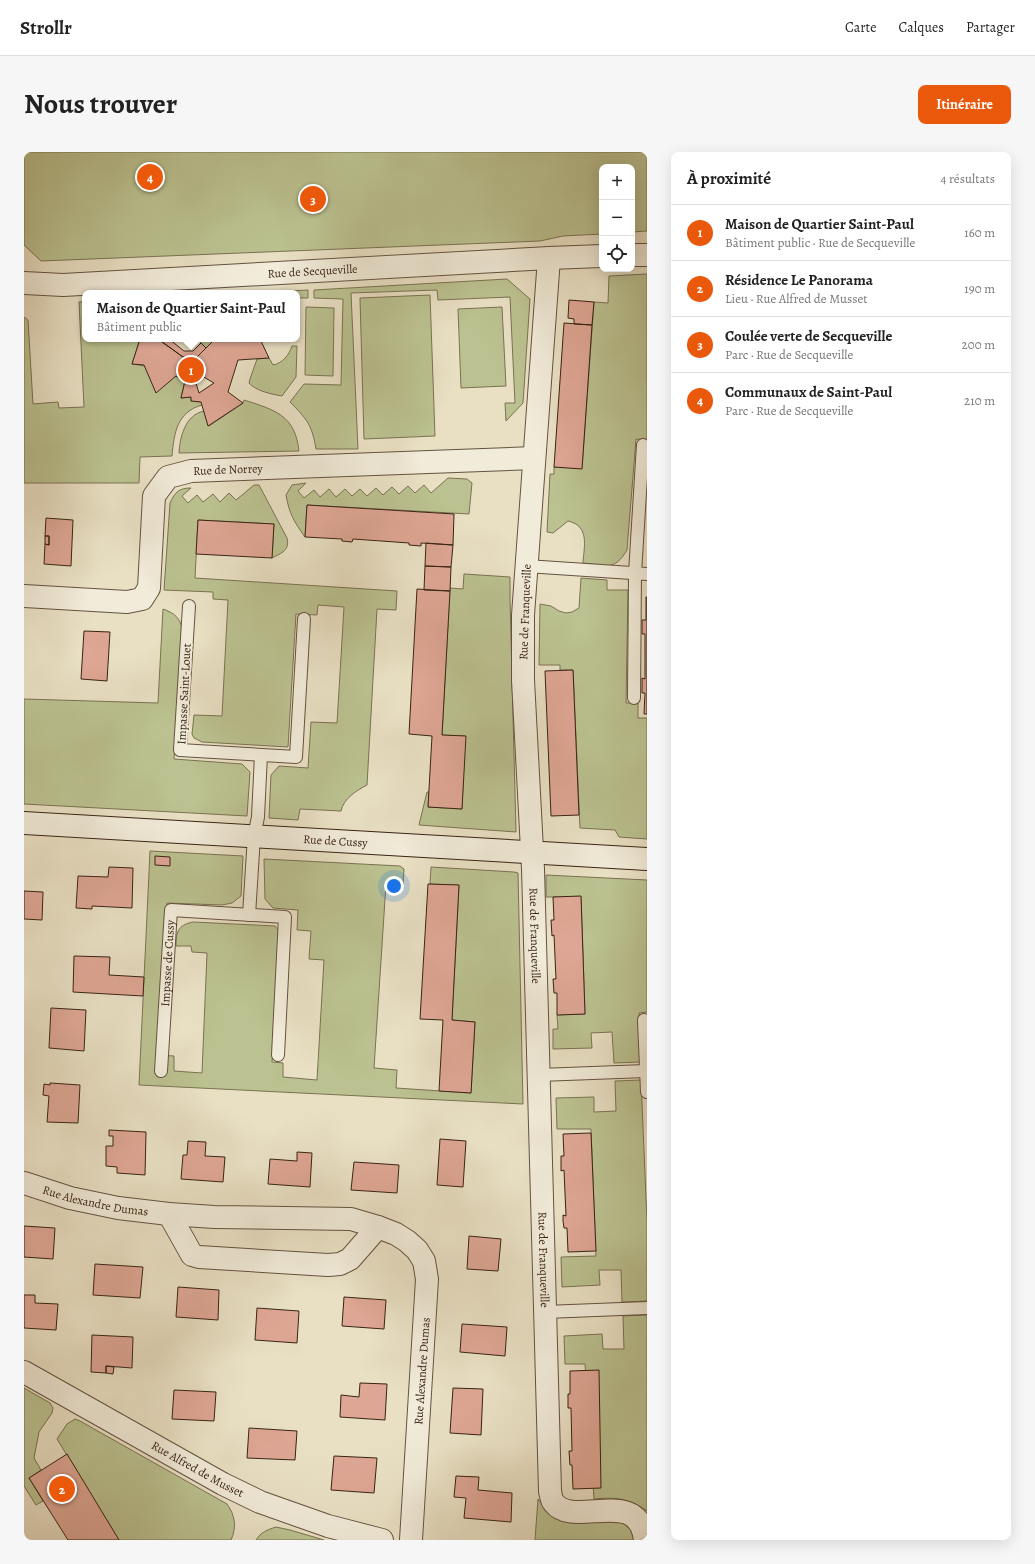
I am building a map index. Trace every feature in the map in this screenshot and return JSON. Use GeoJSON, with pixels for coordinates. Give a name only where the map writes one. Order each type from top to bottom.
{"type":"FeatureCollection","features":[{"type":"Feature","properties":{"kind":"street"},"geometry":{"type":"LineString","coordinates":[[635,255],[647,255]]}},
{"type":"Feature","properties":{"kind":"street","name":"Rue de Secqueville"},"geometry":{"type":"LineString","coordinates":[[24,283],[63,285],[599,256]]}},
{"type":"Feature","properties":{"kind":"street","name":"Rue de Franqueville"},"geometry":{"type":"LineString","coordinates":[[549,258],[526,566],[523,615],[523,680],[533,852],[550,1491],[552,1502],[559,1508],[569,1511],[614,1510],[625,1512],[636,1518],[641,1524],[645,1540]]}},
{"type":"Feature","properties":{"kind":"street","name":"Rue de Norrey"},"geometry":{"type":"LineString","coordinates":[[24,596],[127,602],[142,599],[149,588],[154,496],[168,477],[191,471],[534,458]]}},
{"type":"Feature","properties":{"kind":"street","name":"Rue de Cussy"},"geometry":{"type":"LineString","coordinates":[[24,823],[647,859]]}},
{"type":"Feature","properties":{"kind":"street","name":"Rue Alexandre Dumas"},"geometry":{"type":"LineString","coordinates":[[24,1183],[70,1198],[118,1208],[169,1214],[214,1217],[351,1220],[378,1227],[396,1234],[417,1250],[424,1262],[427,1279],[411,1540]]}},
{"type":"Feature","properties":{"kind":"street"},"geometry":{"type":"LineString","coordinates":[[169,1214],[192,1255],[199,1257],[320,1265],[340,1264],[350,1259],[378,1227]]}},
{"type":"Feature","properties":{"kind":"street","name":"Rue Alfred de Musset"},"geometry":{"type":"LineString","coordinates":[[24,1372],[223,1484],[260,1502],[328,1526],[382,1540]]}},
{"type":"Feature","properties":{"kind":"lane"},"geometry":{"type":"LineString","coordinates":[[634,698],[641,573],[643,444]]}},
{"type":"Feature","properties":{"kind":"lane"},"geometry":{"type":"LineString","coordinates":[[526,566],[641,573]]}},
{"type":"Feature","properties":{"kind":"lane","name":"Impasse Saint-Louet"},"geometry":{"type":"LineString","coordinates":[[188,606],[180,750],[296,757],[304,619]]}},
{"type":"Feature","properties":{"kind":"lane"},"geometry":{"type":"LineString","coordinates":[[250,915],[254,836],[258,817],[261,755]]}},
{"type":"Feature","properties":{"kind":"lane","name":"Impasse de Cussy"},"geometry":{"type":"LineString","coordinates":[[161,1071],[171,910],[285,917],[278,1055]]}},
{"type":"Feature","properties":{"kind":"lane"},"geometry":{"type":"LineString","coordinates":[[644,1020],[647,1092]]}},
{"type":"Feature","properties":{"kind":"lane"},"geometry":{"type":"LineString","coordinates":[[539,1075],[646,1071]]}},
{"type":"Feature","properties":{"kind":"lane"},"geometry":{"type":"LineString","coordinates":[[545,1312],[647,1308]]}},
{"type":"Feature","properties":{"kind":"green space"},"geometry":{"type":"Polygon","coordinates":[[[24,152],[647,152],[647,231],[635,232],[635,164],[599,164],[599,234],[563,236],[540,241],[41,261],[24,245],[24,152]]]}},
{"type":"Feature","properties":{"kind":"green space"},"geometry":{"type":"Polygon","coordinates":[[[647,274],[647,440],[636,439],[627,550],[618,562],[609,566],[583,563],[584,538],[580,527],[568,521],[553,533],[547,532],[550,474],[554,474],[554,467],[582,468],[594,302],[608,303],[609,276],[647,274]]]}},
{"type":"Feature","properties":{"kind":"green space"},"geometry":{"type":"Polygon","coordinates":[[[507,279],[530,299],[523,403],[506,421],[505,403],[515,403],[510,297],[438,300],[437,290],[351,293],[358,449],[316,449],[313,434],[308,423],[290,402],[304,384],[341,385],[343,299],[314,298],[314,290],[507,279]]]}},
{"type":"Feature","properties":{"kind":"green space"},"geometry":{"type":"Polygon","coordinates":[[[300,290],[308,290],[308,298],[300,298],[300,290]]]}},
{"type":"Feature","properties":{"kind":"green space"},"geometry":{"type":"Polygon","coordinates":[[[430,295],[435,436],[364,439],[360,298],[430,295]]]}},
{"type":"Feature","properties":{"kind":"green space"},"geometry":{"type":"Polygon","coordinates":[[[79,302],[82,302],[82,342],[139,342],[132,364],[159,370],[185,381],[181,398],[191,397],[191,401],[201,402],[202,405],[187,413],[178,424],[172,456],[140,457],[139,483],[24,483],[24,317],[28,320],[33,404],[58,402],[59,408],[84,407],[79,302]]]}},
{"type":"Feature","properties":{"kind":"green space"},"geometry":{"type":"Polygon","coordinates":[[[306,307],[334,308],[333,376],[305,375],[306,307]]]}},
{"type":"Feature","properties":{"kind":"green space"},"geometry":{"type":"Polygon","coordinates":[[[502,307],[506,386],[461,388],[458,309],[502,307]]]}},
{"type":"Feature","properties":{"kind":"green space"},"geometry":{"type":"Polygon","coordinates":[[[200,342],[212,342],[206,348],[200,342]]]}},
{"type":"Feature","properties":{"kind":"green space"},"geometry":{"type":"Polygon","coordinates":[[[292,346],[297,346],[296,377],[282,396],[260,390],[249,383],[257,359],[269,358],[273,365],[277,364],[285,358],[292,346]]]}},
{"type":"Feature","properties":{"kind":"green space"},"geometry":{"type":"Polygon","coordinates":[[[244,400],[265,407],[282,416],[293,429],[297,439],[299,451],[179,453],[182,434],[192,417],[204,411],[209,426],[243,403],[244,400]]]}},
{"type":"Feature","properties":{"kind":"green space"},"geometry":{"type":"Polygon","coordinates":[[[448,478],[467,479],[472,483],[469,514],[307,505],[305,537],[292,517],[286,495],[292,485],[306,483],[298,491],[304,498],[314,490],[320,497],[329,489],[336,497],[345,489],[352,496],[360,489],[367,496],[376,488],[383,495],[392,487],[399,494],[408,486],[415,493],[424,485],[431,493],[448,478]]]}},
{"type":"Feature","properties":{"kind":"green space"},"geometry":{"type":"Polygon","coordinates":[[[254,485],[259,485],[287,538],[288,542],[286,548],[282,553],[272,558],[274,524],[198,520],[195,578],[397,591],[396,610],[377,609],[367,785],[355,792],[345,802],[341,811],[300,809],[298,820],[269,818],[271,775],[279,766],[308,768],[311,722],[337,723],[344,607],[318,605],[317,615],[296,614],[288,747],[202,742],[194,738],[192,734],[194,715],[222,716],[228,600],[213,599],[213,592],[164,590],[170,503],[176,493],[183,489],[191,488],[182,496],[188,503],[197,495],[203,502],[213,494],[220,502],[229,493],[236,500],[254,485]]]}},
{"type":"Feature","properties":{"kind":"green space"},"geometry":{"type":"Polygon","coordinates":[[[464,574],[510,577],[516,832],[419,825],[427,792],[429,792],[428,807],[462,809],[465,736],[442,735],[450,588],[463,589],[464,574]]]}},
{"type":"Feature","properties":{"kind":"green space"},"geometry":{"type":"Polygon","coordinates":[[[581,578],[607,580],[607,590],[628,590],[626,703],[638,703],[638,718],[647,718],[647,839],[619,837],[615,830],[580,828],[573,670],[560,670],[560,665],[539,665],[540,604],[551,606],[566,613],[572,612],[579,608],[581,578]]]}},
{"type":"Feature","properties":{"kind":"green space"},"geometry":{"type":"Polygon","coordinates":[[[163,609],[176,616],[180,622],[182,630],[174,759],[242,764],[250,772],[247,816],[24,804],[24,699],[158,703],[163,609]]]}},
{"type":"Feature","properties":{"kind":"green space"},"geometry":{"type":"Polygon","coordinates":[[[150,851],[243,856],[241,896],[232,903],[222,905],[167,903],[159,1055],[174,1056],[174,1071],[202,1073],[207,953],[192,952],[191,946],[176,946],[177,933],[181,927],[193,922],[275,926],[280,932],[272,1062],[283,1063],[283,1077],[317,1080],[324,960],[309,959],[311,931],[297,930],[298,910],[273,908],[265,899],[264,859],[400,866],[404,869],[403,885],[386,884],[374,1068],[397,1070],[396,1088],[471,1093],[475,1022],[452,1020],[459,885],[430,884],[431,867],[518,873],[523,1104],[139,1085],[150,851]]]}},
{"type":"Feature","properties":{"kind":"green space"},"geometry":{"type":"Polygon","coordinates":[[[546,875],[647,880],[647,1012],[639,1013],[641,1062],[614,1063],[612,1032],[591,1033],[592,1048],[553,1049],[553,1029],[558,1029],[557,1015],[585,1014],[581,897],[546,897],[546,875]]]}},
{"type":"Feature","properties":{"kind":"green space"},"geometry":{"type":"Polygon","coordinates":[[[641,1080],[647,1221],[647,1301],[622,1302],[621,1270],[599,1270],[600,1285],[562,1287],[561,1257],[596,1256],[591,1129],[557,1129],[556,1098],[594,1097],[594,1112],[616,1111],[615,1081],[641,1080]]]}},
{"type":"Feature","properties":{"kind":"green space"},"geometry":{"type":"Polygon","coordinates":[[[647,1315],[647,1511],[634,1503],[622,1499],[594,1499],[585,1364],[565,1364],[564,1336],[602,1334],[603,1349],[624,1349],[623,1316],[647,1315]]]}},
{"type":"Feature","properties":{"kind":"green space"},"geometry":{"type":"Polygon","coordinates":[[[24,1388],[50,1403],[53,1408],[52,1413],[39,1432],[34,1458],[41,1470],[29,1478],[43,1501],[36,1505],[24,1486],[24,1388]]]}},
{"type":"Feature","properties":{"kind":"green space"},"geometry":{"type":"Polygon","coordinates":[[[75,1419],[227,1504],[232,1512],[234,1521],[234,1530],[231,1540],[119,1540],[57,1439],[67,1424],[75,1419]]]}},
{"type":"Feature","properties":{"kind":"green space"},"geometry":{"type":"Polygon","coordinates":[[[538,1499],[547,1510],[617,1520],[629,1525],[634,1535],[634,1540],[535,1540],[538,1499]]]}},
{"type":"Feature","properties":{"kind":"green space"},"geometry":{"type":"Polygon","coordinates":[[[276,1527],[324,1540],[256,1540],[264,1532],[276,1527]]]}},
{"type":"Feature","properties":{"kind":"building"},"geometry":{"type":"Polygon","coordinates":[[[569,300],[594,302],[592,325],[574,324],[574,319],[568,318],[569,300]]]}},
{"type":"Feature","properties":{"kind":"building"},"geometry":{"type":"Polygon","coordinates":[[[564,323],[592,325],[582,469],[554,467],[564,323]]]}},
{"type":"Feature","properties":{"kind":"building"},"geometry":{"type":"Polygon","coordinates":[[[139,342],[162,342],[183,357],[197,357],[212,342],[261,342],[269,358],[238,360],[228,392],[243,403],[208,426],[201,402],[191,401],[191,397],[181,398],[185,381],[176,376],[156,393],[144,365],[132,364],[139,342]],[[202,376],[195,380],[199,393],[214,383],[202,376]]]}},
{"type":"Feature","properties":{"kind":"building"},"geometry":{"type":"Polygon","coordinates":[[[162,342],[173,342],[184,351],[193,351],[201,343],[206,348],[197,357],[183,357],[162,342]]]}},
{"type":"Feature","properties":{"kind":"building"},"geometry":{"type":"Polygon","coordinates":[[[307,505],[454,514],[453,545],[421,543],[421,546],[409,545],[409,543],[353,539],[352,542],[342,541],[342,539],[305,537],[307,505]]]}},
{"type":"Feature","properties":{"kind":"building"},"geometry":{"type":"Polygon","coordinates":[[[46,518],[73,520],[71,566],[44,564],[45,544],[49,545],[49,536],[45,536],[46,518]]]}},
{"type":"Feature","properties":{"kind":"building"},"geometry":{"type":"Polygon","coordinates":[[[198,520],[274,524],[272,558],[196,554],[198,520]]]}},
{"type":"Feature","properties":{"kind":"building"},"geometry":{"type":"Polygon","coordinates":[[[45,536],[49,536],[49,545],[45,544],[45,536]]]}},
{"type":"Feature","properties":{"kind":"building"},"geometry":{"type":"Polygon","coordinates":[[[426,543],[453,545],[451,567],[425,566],[426,543]]]}},
{"type":"Feature","properties":{"kind":"building"},"geometry":{"type":"Polygon","coordinates":[[[425,566],[451,567],[450,591],[424,590],[425,566]]]}},
{"type":"Feature","properties":{"kind":"building"},"geometry":{"type":"Polygon","coordinates":[[[417,589],[450,591],[442,735],[466,736],[462,809],[428,807],[432,736],[409,734],[417,589]]]}},
{"type":"Feature","properties":{"kind":"building"},"geometry":{"type":"Polygon","coordinates":[[[646,597],[647,714],[644,714],[645,693],[642,693],[642,678],[645,679],[645,634],[642,634],[642,620],[646,620],[646,597]]]}},
{"type":"Feature","properties":{"kind":"building"},"geometry":{"type":"Polygon","coordinates":[[[84,631],[110,632],[107,681],[81,679],[84,631]]]}},
{"type":"Feature","properties":{"kind":"building"},"geometry":{"type":"Polygon","coordinates":[[[573,670],[579,815],[551,816],[545,671],[573,670]]]}},
{"type":"Feature","properties":{"kind":"building"},"geometry":{"type":"Polygon","coordinates":[[[155,856],[170,857],[170,866],[155,865],[155,856]]]}},
{"type":"Feature","properties":{"kind":"building"},"geometry":{"type":"Polygon","coordinates":[[[109,867],[133,868],[132,908],[92,906],[92,909],[76,908],[78,876],[108,877],[109,867]]]}},
{"type":"Feature","properties":{"kind":"building"},"geometry":{"type":"Polygon","coordinates":[[[428,884],[459,885],[452,1020],[475,1022],[471,1093],[439,1091],[443,1020],[420,1019],[428,884]]]}},
{"type":"Feature","properties":{"kind":"building"},"geometry":{"type":"Polygon","coordinates":[[[24,891],[43,892],[42,920],[24,919],[24,891]]]}},
{"type":"Feature","properties":{"kind":"building"},"geometry":{"type":"Polygon","coordinates":[[[581,896],[585,1014],[557,1015],[557,993],[554,993],[553,979],[556,979],[554,935],[552,936],[551,920],[554,920],[553,897],[581,896]]]}},
{"type":"Feature","properties":{"kind":"building"},"geometry":{"type":"Polygon","coordinates":[[[74,956],[110,957],[109,975],[144,977],[143,996],[73,992],[74,956]]]}},
{"type":"Feature","properties":{"kind":"building"},"geometry":{"type":"Polygon","coordinates":[[[51,1008],[86,1010],[84,1051],[49,1048],[51,1008]]]}},
{"type":"Feature","properties":{"kind":"building"},"geometry":{"type":"Polygon","coordinates":[[[50,1083],[80,1085],[78,1123],[47,1122],[49,1096],[43,1095],[44,1084],[50,1085],[50,1083]]]}},
{"type":"Feature","properties":{"kind":"building"},"geometry":{"type":"Polygon","coordinates":[[[109,1130],[146,1132],[145,1175],[117,1173],[117,1167],[106,1166],[106,1146],[113,1146],[113,1136],[109,1136],[109,1130]]]}},
{"type":"Feature","properties":{"kind":"building"},"geometry":{"type":"Polygon","coordinates":[[[591,1133],[596,1251],[568,1252],[567,1228],[564,1228],[563,1221],[563,1215],[566,1216],[564,1170],[561,1171],[561,1156],[564,1156],[563,1134],[591,1133]]]}},
{"type":"Feature","properties":{"kind":"building"},"geometry":{"type":"Polygon","coordinates":[[[440,1139],[466,1141],[463,1187],[437,1185],[440,1139]]]}},
{"type":"Feature","properties":{"kind":"building"},"geometry":{"type":"Polygon","coordinates":[[[188,1141],[206,1142],[205,1156],[225,1157],[223,1182],[181,1179],[183,1155],[187,1155],[188,1141]]]}},
{"type":"Feature","properties":{"kind":"building"},"geometry":{"type":"Polygon","coordinates":[[[297,1152],[312,1153],[310,1187],[268,1184],[270,1159],[297,1161],[297,1152]]]}},
{"type":"Feature","properties":{"kind":"building"},"geometry":{"type":"Polygon","coordinates":[[[354,1162],[399,1165],[397,1193],[351,1190],[354,1162]]]}},
{"type":"Feature","properties":{"kind":"building"},"geometry":{"type":"Polygon","coordinates":[[[24,1226],[55,1228],[53,1259],[24,1257],[24,1226]]]}},
{"type":"Feature","properties":{"kind":"building"},"geometry":{"type":"Polygon","coordinates":[[[469,1236],[501,1239],[498,1271],[467,1269],[469,1236]]]}},
{"type":"Feature","properties":{"kind":"building"},"geometry":{"type":"Polygon","coordinates":[[[95,1264],[143,1267],[140,1298],[93,1295],[95,1264]]]}},
{"type":"Feature","properties":{"kind":"building"},"geometry":{"type":"Polygon","coordinates":[[[178,1287],[219,1290],[218,1320],[176,1317],[178,1287]]]}},
{"type":"Feature","properties":{"kind":"building"},"geometry":{"type":"Polygon","coordinates":[[[24,1295],[35,1295],[35,1303],[58,1304],[56,1330],[24,1328],[24,1295]]]}},
{"type":"Feature","properties":{"kind":"building"},"geometry":{"type":"Polygon","coordinates":[[[344,1297],[386,1300],[384,1329],[342,1326],[344,1297]]]}},
{"type":"Feature","properties":{"kind":"building"},"geometry":{"type":"Polygon","coordinates":[[[257,1308],[299,1311],[297,1343],[255,1340],[257,1308]]]}},
{"type":"Feature","properties":{"kind":"building"},"geometry":{"type":"Polygon","coordinates":[[[462,1324],[507,1327],[505,1356],[460,1352],[462,1324]]]}},
{"type":"Feature","properties":{"kind":"building"},"geometry":{"type":"Polygon","coordinates":[[[92,1335],[133,1337],[132,1368],[106,1366],[106,1373],[91,1372],[92,1335]]]}},
{"type":"Feature","properties":{"kind":"building"},"geometry":{"type":"Polygon","coordinates":[[[106,1366],[114,1367],[113,1374],[106,1373],[106,1366]]]}},
{"type":"Feature","properties":{"kind":"building"},"geometry":{"type":"Polygon","coordinates":[[[599,1370],[601,1488],[573,1489],[572,1465],[570,1465],[569,1451],[572,1451],[571,1408],[568,1408],[568,1394],[570,1394],[570,1371],[599,1370]]]}},
{"type":"Feature","properties":{"kind":"building"},"geometry":{"type":"Polygon","coordinates":[[[360,1383],[387,1384],[385,1420],[340,1417],[341,1395],[359,1397],[360,1383]]]}},
{"type":"Feature","properties":{"kind":"building"},"geometry":{"type":"Polygon","coordinates":[[[453,1388],[483,1389],[481,1435],[450,1433],[453,1388]]]}},
{"type":"Feature","properties":{"kind":"building"},"geometry":{"type":"Polygon","coordinates":[[[174,1390],[216,1392],[214,1421],[172,1419],[174,1390]]]}},
{"type":"Feature","properties":{"kind":"building"},"geometry":{"type":"Polygon","coordinates":[[[249,1428],[297,1431],[295,1460],[247,1458],[249,1428]]]}},
{"type":"Feature","properties":{"kind":"building"},"geometry":{"type":"Polygon","coordinates":[[[67,1454],[119,1540],[68,1540],[29,1478],[67,1454]]]}},
{"type":"Feature","properties":{"kind":"building"},"geometry":{"type":"Polygon","coordinates":[[[334,1456],[377,1458],[374,1493],[331,1490],[334,1456]]]}},
{"type":"Feature","properties":{"kind":"building"},"geometry":{"type":"Polygon","coordinates":[[[456,1476],[479,1477],[478,1490],[512,1493],[511,1522],[464,1518],[466,1498],[454,1497],[456,1476]]]}},
{"type":"Feature","properties":{"kind":"place","name":"Communaux de Saint-Paul"},"geometry":{"type":"Point","coordinates":[150,177]}},
{"type":"Feature","properties":{"kind":"place","name":"Coulée verte de Secqueville"},"geometry":{"type":"Point","coordinates":[313,199]}},
{"type":"Feature","properties":{"kind":"place","name":"Maison de Quartier Saint-Paul"},"geometry":{"type":"Point","coordinates":[191,370]}},
{"type":"Feature","properties":{"kind":"place","name":"Résidence Le Panorama"},"geometry":{"type":"Point","coordinates":[62,1489]}}]}
